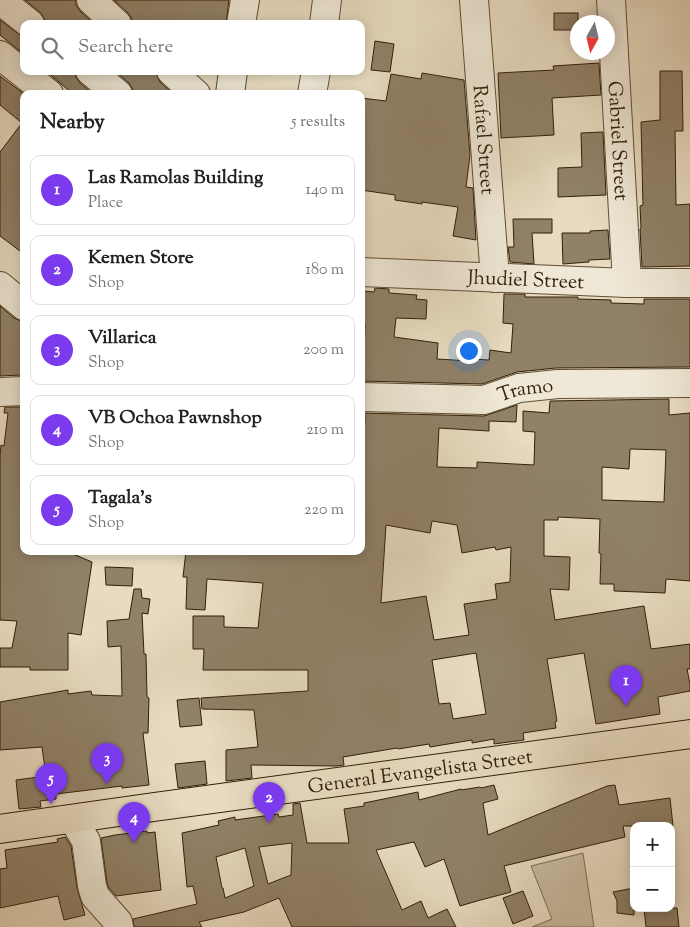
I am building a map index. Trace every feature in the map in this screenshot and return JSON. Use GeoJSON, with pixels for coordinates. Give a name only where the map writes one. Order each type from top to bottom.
{"type":"FeatureCollection","features":[{"type":"Feature","properties":{"kind":"main road","name":"General Evangelista Street"},"geometry":{"type":"LineString","coordinates":[[0,829],[690,734]]}},
{"type":"Feature","properties":{"kind":"street"},"geometry":{"type":"LineString","coordinates":[[0,0],[25,20]]}},
{"type":"Feature","properties":{"kind":"street"},"geometry":{"type":"LineString","coordinates":[[91,0],[113,20]]}},
{"type":"Feature","properties":{"kind":"street"},"geometry":{"type":"LineString","coordinates":[[242,20],[245,0]]}},
{"type":"Feature","properties":{"kind":"street"},"geometry":{"type":"LineString","coordinates":[[324,20],[327,0]]}},
{"type":"Feature","properties":{"kind":"street","name":"Rafael Street"},"geometry":{"type":"LineString","coordinates":[[474,0],[495,278]]}},
{"type":"Feature","properties":{"kind":"street","name":"Gabriel Street"},"geometry":{"type":"LineString","coordinates":[[610,0],[627,283]]}},
{"type":"Feature","properties":{"kind":"street"},"geometry":{"type":"LineString","coordinates":[[0,55],[20,71]]}},
{"type":"Feature","properties":{"kind":"street"},"geometry":{"type":"LineString","coordinates":[[25,75],[44,90]]}},
{"type":"Feature","properties":{"kind":"street"},"geometry":{"type":"LineString","coordinates":[[95,75],[113,90]]}},
{"type":"Feature","properties":{"kind":"street"},"geometry":{"type":"LineString","coordinates":[[175,75],[191,90]]}},
{"type":"Feature","properties":{"kind":"street"},"geometry":{"type":"LineString","coordinates":[[231,90],[232,75]]}},
{"type":"Feature","properties":{"kind":"street"},"geometry":{"type":"LineString","coordinates":[[313,90],[315,75]]}},
{"type":"Feature","properties":{"kind":"street","name":"Jhudiel Street"},"geometry":{"type":"LineString","coordinates":[[365,272],[627,283],[690,283]]}},
{"type":"Feature","properties":{"kind":"street"},"geometry":{"type":"LineString","coordinates":[[0,286],[20,303]]}},
{"type":"Feature","properties":{"kind":"street","name":"Tramo"},"geometry":{"type":"LineString","coordinates":[[365,397],[484,400],[519,388],[558,384],[690,383]]}},
{"type":"Feature","properties":{"kind":"street"},"geometry":{"type":"LineString","coordinates":[[0,392],[20,392]]}},
{"type":"Feature","properties":{"kind":"street"},"geometry":{"type":"LineString","coordinates":[[73,819],[86,841],[95,896],[118,922],[119,927]]}},
{"type":"Feature","properties":{"kind":"shaded area"},"geometry":{"type":"Polygon","coordinates":[[[583,853],[594,927],[532,927],[552,919],[531,866],[583,853]]]}},
{"type":"Feature","properties":{"kind":"building"},"geometry":{"type":"Polygon","coordinates":[[[25,0],[76,0],[76,5],[80,11],[90,20],[44,20],[40,12],[25,0]]]}},
{"type":"Feature","properties":{"kind":"building"},"geometry":{"type":"Polygon","coordinates":[[[114,0],[229,0],[226,20],[132,20],[128,13],[114,0]]]}},
{"type":"Feature","properties":{"kind":"building"},"geometry":{"type":"Polygon","coordinates":[[[554,13],[578,13],[578,15],[570,15],[570,30],[554,30],[554,13]]]}},
{"type":"Feature","properties":{"kind":"building"},"geometry":{"type":"Polygon","coordinates":[[[0,20],[20,35],[20,51],[0,35],[0,20]]]}},
{"type":"Feature","properties":{"kind":"building"},"geometry":{"type":"Polygon","coordinates":[[[375,41],[394,44],[390,72],[371,70],[375,41]]]}},
{"type":"Feature","properties":{"kind":"building"},"geometry":{"type":"Polygon","coordinates":[[[599,63],[601,95],[552,98],[554,135],[501,138],[498,73],[554,70],[553,66],[599,63]]]}},
{"type":"Feature","properties":{"kind":"building"},"geometry":{"type":"Polygon","coordinates":[[[660,71],[682,71],[683,131],[675,131],[676,205],[690,204],[690,266],[642,267],[640,229],[640,206],[643,205],[641,122],[660,120],[660,71]]]}},
{"type":"Feature","properties":{"kind":"building"},"geometry":{"type":"Polygon","coordinates":[[[422,73],[464,80],[470,155],[466,187],[473,188],[476,240],[453,236],[458,207],[395,200],[395,195],[365,191],[365,98],[386,101],[391,74],[421,79],[422,73]]]}},
{"type":"Feature","properties":{"kind":"building"},"geometry":{"type":"Polygon","coordinates":[[[51,75],[76,75],[80,83],[88,90],[68,90],[51,75]]]}},
{"type":"Feature","properties":{"kind":"building"},"geometry":{"type":"Polygon","coordinates":[[[120,75],[157,75],[160,82],[169,90],[132,90],[128,82],[120,75]]]}},
{"type":"Feature","properties":{"kind":"building"},"geometry":{"type":"Polygon","coordinates":[[[0,76],[20,91],[20,121],[0,105],[0,76]]]}},
{"type":"Feature","properties":{"kind":"building"},"geometry":{"type":"Polygon","coordinates":[[[20,126],[20,251],[0,236],[0,152],[20,126]]]}},
{"type":"Feature","properties":{"kind":"building"},"geometry":{"type":"Polygon","coordinates":[[[603,132],[606,195],[558,197],[558,168],[582,167],[581,133],[603,132]]]}},
{"type":"Feature","properties":{"kind":"building"},"geometry":{"type":"Polygon","coordinates":[[[513,219],[552,219],[552,233],[532,233],[534,264],[510,262],[508,247],[514,247],[513,219]]]}},
{"type":"Feature","properties":{"kind":"building"},"geometry":{"type":"Polygon","coordinates":[[[608,230],[610,259],[563,264],[562,233],[590,233],[590,231],[608,230]]]}},
{"type":"Feature","properties":{"kind":"building"},"geometry":{"type":"Polygon","coordinates":[[[375,288],[389,289],[389,293],[417,295],[416,299],[427,300],[426,319],[396,318],[394,337],[438,343],[437,359],[471,361],[472,359],[489,360],[490,350],[511,353],[513,324],[503,323],[504,294],[525,294],[525,297],[578,297],[578,299],[611,300],[611,303],[644,304],[644,299],[690,299],[690,367],[556,368],[517,372],[482,384],[365,381],[365,291],[374,292],[375,288]]]}},
{"type":"Feature","properties":{"kind":"building"},"geometry":{"type":"Polygon","coordinates":[[[0,306],[20,321],[20,375],[0,376],[0,306]]]}},
{"type":"Feature","properties":{"kind":"building"},"geometry":{"type":"Polygon","coordinates":[[[669,399],[669,415],[690,413],[690,581],[666,579],[665,593],[614,591],[614,584],[600,584],[600,519],[558,517],[558,520],[544,520],[544,556],[570,557],[569,590],[550,589],[555,620],[644,606],[651,649],[690,644],[690,669],[687,669],[690,691],[658,697],[660,714],[596,724],[584,653],[547,659],[557,721],[555,722],[556,728],[523,733],[524,740],[494,744],[494,739],[472,743],[472,740],[430,747],[429,744],[343,757],[344,765],[336,766],[251,765],[252,778],[226,781],[226,750],[258,747],[254,710],[202,709],[201,698],[308,691],[308,670],[203,670],[204,649],[193,649],[193,616],[224,616],[224,627],[258,628],[263,583],[207,579],[205,610],[186,609],[187,577],[183,577],[186,555],[365,555],[365,413],[484,416],[517,405],[516,422],[489,421],[489,431],[439,428],[437,467],[477,468],[477,462],[534,465],[535,432],[523,431],[523,411],[549,413],[550,401],[669,399]],[[630,449],[629,469],[602,467],[602,500],[664,502],[666,450],[630,449]],[[432,521],[430,533],[386,525],[381,603],[426,596],[434,640],[469,635],[464,604],[497,599],[495,584],[510,582],[511,547],[496,550],[495,547],[462,553],[457,525],[432,521]],[[476,653],[432,660],[439,704],[450,703],[453,719],[486,714],[476,653]]]}},
{"type":"Feature","properties":{"kind":"building"},"geometry":{"type":"Polygon","coordinates":[[[5,407],[20,407],[20,555],[75,555],[92,562],[81,635],[68,633],[68,670],[30,670],[30,667],[0,667],[0,648],[12,648],[17,621],[0,620],[0,457],[1,445],[4,446],[8,413],[4,413],[5,407]]]}},
{"type":"Feature","properties":{"kind":"building"},"geometry":{"type":"Polygon","coordinates":[[[105,567],[133,568],[132,586],[106,585],[105,567]]]}},
{"type":"Feature","properties":{"kind":"building"},"geometry":{"type":"Polygon","coordinates":[[[134,589],[141,589],[142,598],[150,599],[148,614],[142,613],[144,654],[146,654],[147,697],[149,698],[148,733],[143,733],[149,785],[122,788],[122,786],[56,794],[56,799],[40,801],[41,807],[19,809],[16,780],[46,776],[42,747],[0,750],[0,702],[68,690],[68,694],[91,691],[92,695],[122,696],[121,646],[108,647],[107,621],[129,619],[134,589]]]}},
{"type":"Feature","properties":{"kind":"building"},"geometry":{"type":"Polygon","coordinates":[[[199,698],[202,725],[180,727],[177,700],[199,698]]]}},
{"type":"Feature","properties":{"kind":"building"},"geometry":{"type":"Polygon","coordinates":[[[205,761],[207,784],[178,788],[175,764],[205,761]]]}},
{"type":"Feature","properties":{"kind":"building"},"geometry":{"type":"Polygon","coordinates":[[[494,785],[498,799],[483,803],[488,835],[607,786],[615,785],[619,805],[670,798],[673,822],[630,822],[630,826],[623,826],[625,837],[504,866],[511,892],[460,906],[444,859],[425,867],[414,842],[376,850],[402,910],[421,901],[428,918],[447,909],[456,927],[292,927],[279,898],[244,912],[199,922],[202,927],[134,927],[133,919],[197,904],[193,886],[187,887],[182,833],[219,825],[218,821],[235,817],[235,820],[278,814],[279,817],[293,815],[293,804],[300,803],[307,843],[349,843],[344,809],[364,806],[364,803],[418,792],[419,800],[461,789],[494,785]],[[292,843],[259,847],[268,884],[291,875],[292,843]],[[245,848],[216,857],[225,898],[254,886],[245,848]]]}},
{"type":"Feature","properties":{"kind":"building"},"geometry":{"type":"Polygon","coordinates":[[[147,831],[147,833],[155,832],[161,890],[116,896],[107,883],[101,838],[147,831]]]}},
{"type":"Feature","properties":{"kind":"building"},"geometry":{"type":"Polygon","coordinates":[[[65,837],[71,846],[77,888],[85,915],[64,920],[58,896],[0,908],[0,869],[7,868],[5,850],[58,842],[57,839],[65,837]]]}},
{"type":"Feature","properties":{"kind":"building"},"geometry":{"type":"Polygon","coordinates":[[[630,889],[630,912],[634,912],[634,915],[617,913],[617,901],[613,892],[630,889]]]}},
{"type":"Feature","properties":{"kind":"building"},"geometry":{"type":"Polygon","coordinates":[[[523,891],[533,916],[513,924],[503,898],[523,891]]]}},
{"type":"Feature","properties":{"kind":"building"},"geometry":{"type":"Polygon","coordinates":[[[675,908],[677,908],[679,927],[646,927],[644,912],[675,912],[675,908]]]}},
{"type":"Feature","properties":{"kind":"place","name":"Las Ramolas Building"},"geometry":{"type":"Point","coordinates":[626,706]}},
{"type":"Feature","properties":{"kind":"place","name":"Villarica"},"geometry":{"type":"Point","coordinates":[107,784]}},
{"type":"Feature","properties":{"kind":"place","name":"Tagala's"},"geometry":{"type":"Point","coordinates":[51,804]}},
{"type":"Feature","properties":{"kind":"place","name":"Kemen Store"},"geometry":{"type":"Point","coordinates":[269,823]}},
{"type":"Feature","properties":{"kind":"place","name":"VB Ochoa Pawnshop"},"geometry":{"type":"Point","coordinates":[134,843]}}]}
